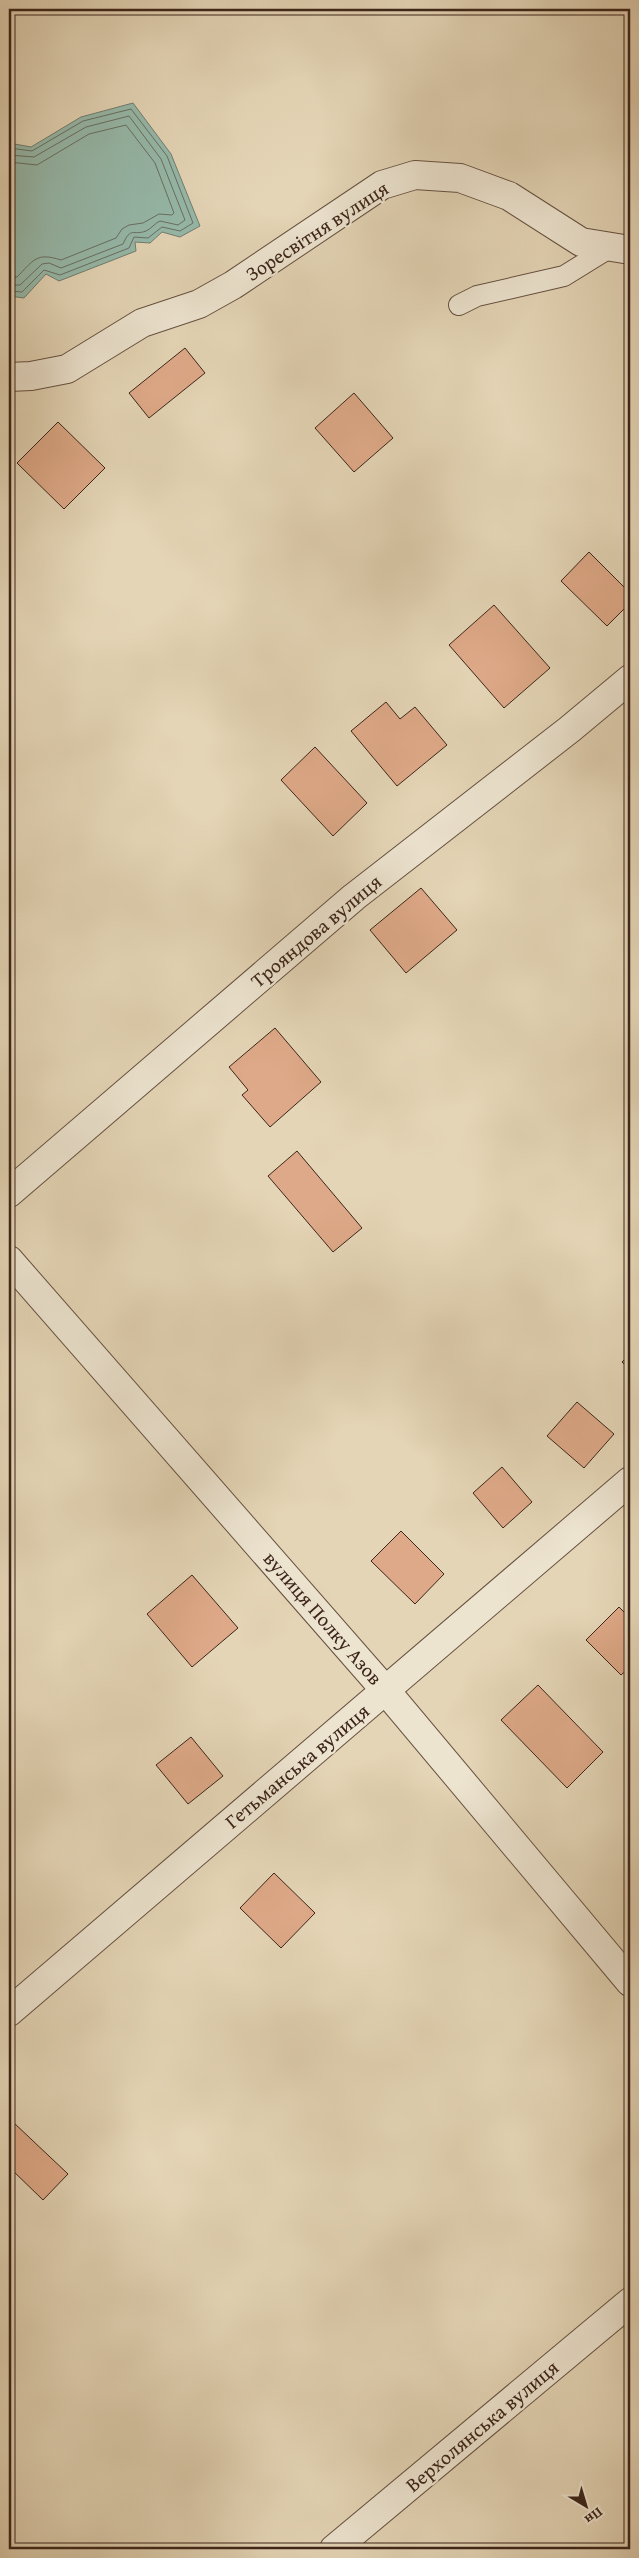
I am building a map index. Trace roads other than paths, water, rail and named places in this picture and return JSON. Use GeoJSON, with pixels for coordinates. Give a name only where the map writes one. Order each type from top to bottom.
{"type":"FeatureCollection","features":[{"type":"Feature","properties":{"kind":"street","name":"Зоресвітня вулиця"},"geometry":{"type":"LineString","coordinates":[[9,377],[31,376],[67,369],[142,323],[199,304],[233,285],[382,185],[415,175],[460,178],[500,193],[581,242],[620,249]]}},
{"type":"Feature","properties":{"kind":"street","name":"Трояндова вулиця"},"geometry":{"type":"LineString","coordinates":[[9,1193],[354,897],[570,729],[630,679]]}},
{"type":"Feature","properties":{"kind":"street","name":"вулиця Полку Азов"},"geometry":{"type":"LineString","coordinates":[[9,1260],[386,1691],[630,1982]]}},
{"type":"Feature","properties":{"kind":"street","name":"Гетьманська вулиця"},"geometry":{"type":"LineString","coordinates":[[9,2012],[630,1481]]}},
{"type":"Feature","properties":{"kind":"street","name":"Верхолянська вулиця"},"geometry":{"type":"LineString","coordinates":[[334,2549],[630,2302]]}},
{"type":"Feature","properties":{"kind":"lane"},"geometry":{"type":"LineString","coordinates":[[459,305],[477,296],[564,276],[620,249]]}},
{"type":"Feature","properties":{"kind":"water"},"geometry":{"type":"Polygon","coordinates":[[[133,103],[171,154],[200,226],[180,237],[162,232],[150,243],[135,242],[136,251],[59,281],[46,274],[24,298],[9,296],[9,143],[31,147],[81,117],[133,103]]]}}]}
